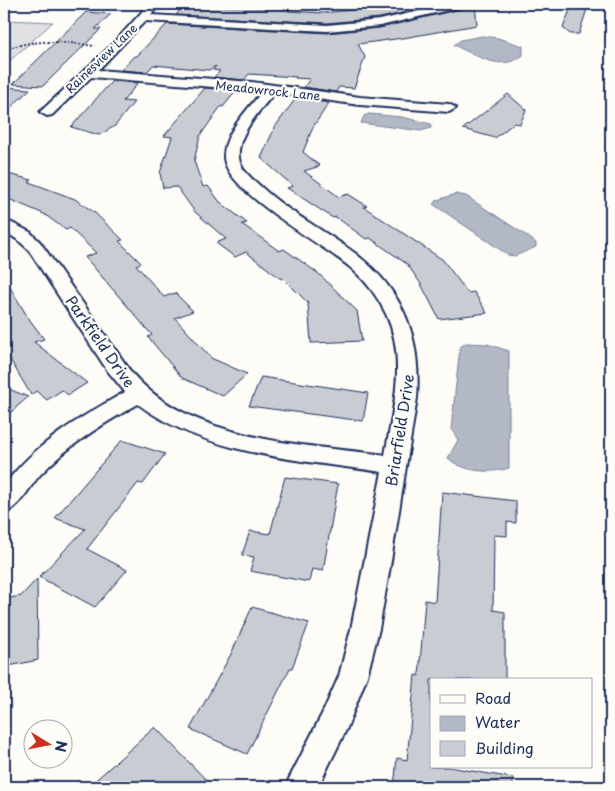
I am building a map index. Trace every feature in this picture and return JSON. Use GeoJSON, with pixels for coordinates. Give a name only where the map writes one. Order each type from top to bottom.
{"type":"FeatureCollection","features":[{"type":"Feature","properties":{"kind":"street","name":"Rainesview Lane"},"geometry":{"type":"LineString","coordinates":[[47,112],[117,46],[154,4]]}},
{"type":"Feature","properties":{"kind":"street"},"geometry":{"type":"LineString","coordinates":[[142,18],[327,28],[380,23],[461,4]]}},
{"type":"Feature","properties":{"kind":"street","name":"Meadowrock Lane"},"geometry":{"type":"LineString","coordinates":[[87,73],[271,88],[350,100],[449,108]]}},
{"type":"Feature","properties":{"kind":"street","name":"Briarfield Drive"},"geometry":{"type":"LineString","coordinates":[[271,88],[235,140],[232,147],[234,167],[275,208],[341,251],[364,270],[388,297],[407,342],[409,380],[365,629],[353,676],[336,718],[302,787]]}},
{"type":"Feature","properties":{"kind":"street","name":"Parkfield Drive"},"geometry":{"type":"LineString","coordinates":[[4,224],[24,236],[34,246],[120,372],[138,394],[151,404],[179,419],[227,438],[252,444],[394,465]]}},
{"type":"Feature","properties":{"kind":"street"},"geometry":{"type":"LineString","coordinates":[[4,504],[32,468],[52,449],[101,414],[138,394]]}},
{"type":"Feature","properties":{"kind":"path"},"geometry":{"type":"LineString","coordinates":[[4,50],[23,43],[41,41],[103,47]]}},
{"type":"Feature","properties":{"kind":"shaded area"},"geometry":{"type":"Polygon","coordinates":[[[4,20],[53,22],[4,66],[4,20]]]}},
{"type":"Feature","properties":{"kind":"water"},"geometry":{"type":"Polygon","coordinates":[[[482,36],[498,38],[523,46],[523,55],[515,60],[497,62],[480,57],[454,45],[461,40],[482,36]]]}},
{"type":"Feature","properties":{"kind":"water"},"geometry":{"type":"Polygon","coordinates":[[[369,114],[402,117],[431,124],[431,128],[421,131],[361,123],[364,116],[369,114]]]}},
{"type":"Feature","properties":{"kind":"water"},"geometry":{"type":"Polygon","coordinates":[[[456,194],[466,196],[527,236],[536,243],[536,247],[515,256],[508,255],[433,204],[437,200],[456,194]]]}},
{"type":"Feature","properties":{"kind":"water"},"geometry":{"type":"Polygon","coordinates":[[[466,343],[487,344],[509,351],[509,468],[494,471],[477,471],[454,463],[448,458],[458,440],[451,429],[460,347],[466,343]]]}},
{"type":"Feature","properties":{"kind":"building"},"geometry":{"type":"Polygon","coordinates":[[[185,4],[289,9],[288,11],[323,13],[408,4],[442,4],[380,18],[327,23],[176,15],[185,4]]]}},
{"type":"Feature","properties":{"kind":"building"},"geometry":{"type":"Polygon","coordinates":[[[468,4],[475,4],[477,25],[358,44],[365,57],[354,88],[339,87],[336,92],[304,87],[310,79],[296,77],[249,74],[244,80],[214,77],[220,71],[213,70],[216,66],[209,70],[153,65],[147,72],[121,70],[167,24],[327,33],[380,28],[465,8],[468,4]]]}},
{"type":"Feature","properties":{"kind":"building"},"geometry":{"type":"Polygon","coordinates":[[[571,7],[587,9],[579,34],[570,34],[563,28],[571,7]]]}},
{"type":"Feature","properties":{"kind":"building"},"geometry":{"type":"Polygon","coordinates":[[[86,12],[111,14],[95,29],[101,29],[43,86],[13,84],[86,12]]]}},
{"type":"Feature","properties":{"kind":"building"},"geometry":{"type":"Polygon","coordinates":[[[112,81],[138,83],[123,101],[134,102],[115,126],[99,135],[71,127],[112,81]]]}},
{"type":"Feature","properties":{"kind":"building"},"geometry":{"type":"Polygon","coordinates":[[[4,87],[30,89],[4,114],[4,87]]]}},
{"type":"Feature","properties":{"kind":"building"},"geometry":{"type":"Polygon","coordinates":[[[205,88],[236,91],[223,107],[221,106],[200,136],[194,161],[203,187],[208,186],[220,202],[247,223],[242,224],[279,251],[284,249],[319,274],[357,311],[362,341],[311,343],[308,303],[283,278],[281,279],[246,252],[235,257],[216,243],[226,239],[195,212],[177,187],[163,188],[160,173],[172,137],[164,136],[205,88]]]}},
{"type":"Feature","properties":{"kind":"building"},"geometry":{"type":"Polygon","coordinates":[[[508,94],[526,110],[520,124],[514,123],[495,138],[463,129],[508,94]]]}},
{"type":"Feature","properties":{"kind":"building"},"geometry":{"type":"Polygon","coordinates":[[[296,98],[329,103],[313,127],[303,152],[320,166],[304,171],[339,197],[348,194],[367,206],[364,207],[443,260],[468,293],[474,292],[487,313],[439,319],[421,284],[407,264],[370,238],[366,239],[336,217],[333,218],[287,188],[293,186],[261,158],[275,127],[296,98]]]}},
{"type":"Feature","properties":{"kind":"building"},"geometry":{"type":"Polygon","coordinates":[[[4,173],[32,180],[29,182],[75,199],[94,212],[123,240],[119,241],[141,263],[136,265],[164,297],[175,293],[193,311],[175,318],[211,358],[247,374],[223,396],[182,378],[148,337],[152,335],[85,257],[96,253],[70,228],[66,230],[44,214],[4,197],[4,173]]]}},
{"type":"Feature","properties":{"kind":"building"},"geometry":{"type":"Polygon","coordinates":[[[4,277],[27,316],[44,339],[34,342],[87,383],[68,395],[62,390],[47,400],[36,391],[31,395],[4,349],[4,277]]]}},
{"type":"Feature","properties":{"kind":"building"},"geometry":{"type":"Polygon","coordinates":[[[261,377],[368,393],[363,421],[249,406],[261,377]]]}},
{"type":"Feature","properties":{"kind":"building"},"geometry":{"type":"Polygon","coordinates":[[[4,387],[28,397],[4,418],[4,387]]]}},
{"type":"Feature","properties":{"kind":"building"},"geometry":{"type":"Polygon","coordinates":[[[122,440],[165,454],[143,484],[138,483],[87,549],[127,570],[95,607],[39,577],[85,529],[55,518],[122,440]]]}},
{"type":"Feature","properties":{"kind":"building"},"geometry":{"type":"Polygon","coordinates":[[[285,477],[338,484],[323,571],[312,569],[309,582],[250,571],[254,557],[242,555],[250,531],[270,534],[285,477]]]}},
{"type":"Feature","properties":{"kind":"building"},"geometry":{"type":"Polygon","coordinates":[[[442,492],[516,501],[516,523],[507,522],[507,536],[494,535],[493,610],[505,612],[505,678],[430,678],[430,768],[455,768],[513,778],[513,787],[394,787],[397,758],[407,760],[415,675],[419,676],[425,600],[435,602],[442,492]]]}},
{"type":"Feature","properties":{"kind":"building"},"geometry":{"type":"Polygon","coordinates":[[[37,579],[38,660],[4,667],[4,599],[21,596],[37,579]]]}},
{"type":"Feature","properties":{"kind":"building"},"geometry":{"type":"Polygon","coordinates":[[[252,607],[309,623],[292,668],[290,668],[247,754],[190,729],[231,654],[252,607]]]}},
{"type":"Feature","properties":{"kind":"building"},"geometry":{"type":"Polygon","coordinates":[[[155,727],[213,787],[88,787],[155,727]]]}}]}
